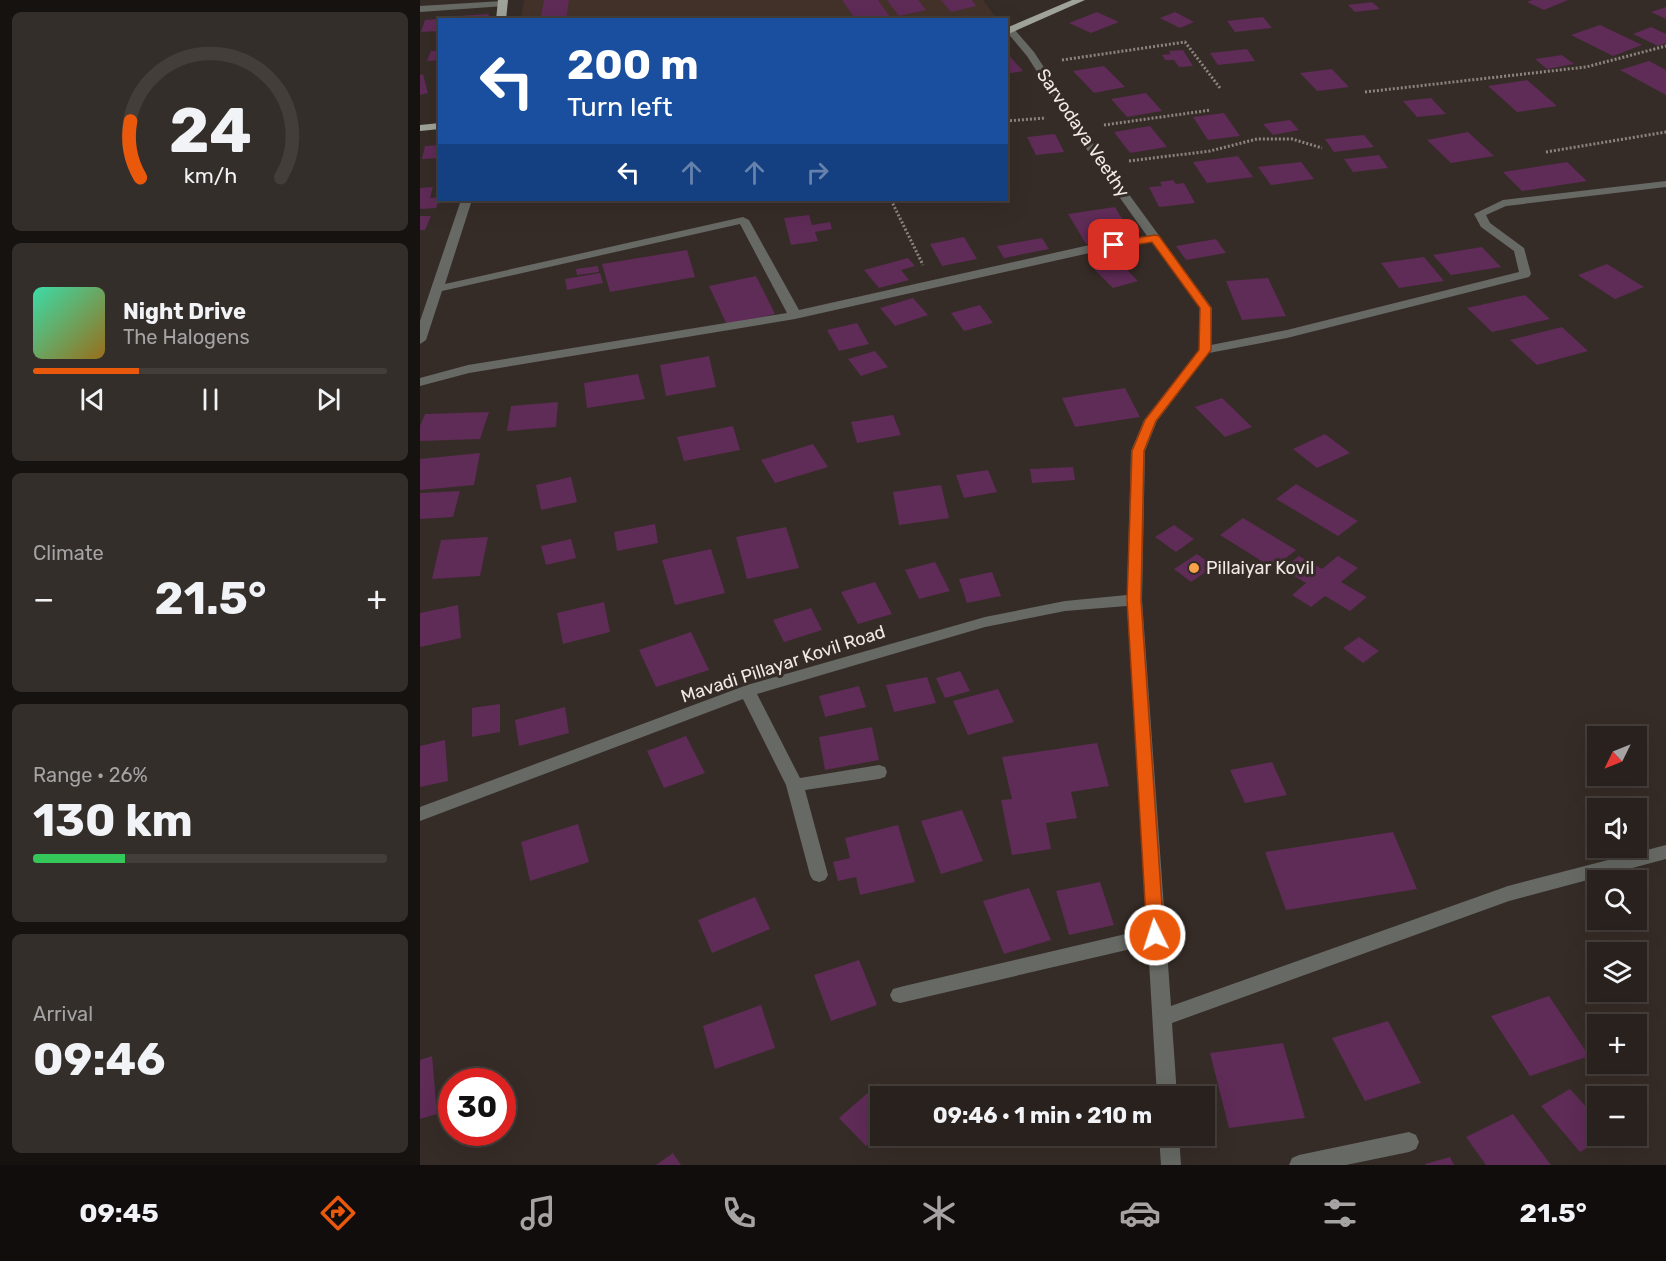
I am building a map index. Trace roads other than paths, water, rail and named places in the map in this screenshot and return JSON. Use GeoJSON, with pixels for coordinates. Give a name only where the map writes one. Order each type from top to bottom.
{"type":"FeatureCollection","features":[{"type":"Feature","properties":{"kind":"main road"},"geometry":{"type":"LineString","coordinates":[[1009,31],[1080,0]]}},
{"type":"Feature","properties":{"kind":"main road"},"geometry":{"type":"LineString","coordinates":[[501,18],[503,2]]}},
{"type":"Feature","properties":{"kind":"main road"},"geometry":{"type":"LineString","coordinates":[[420,128],[438,126]]}},
{"type":"Feature","properties":{"kind":"street"},"geometry":{"type":"LineString","coordinates":[[420,9],[503,2]]}},
{"type":"Feature","properties":{"kind":"street","name":"Sarvodaya Veethy"},"geometry":{"type":"LineString","coordinates":[[1009,31],[1037,64],[1101,164],[1206,308],[1205,350]]}},
{"type":"Feature","properties":{"kind":"street"},"geometry":{"type":"LineString","coordinates":[[1166,1086],[1134,600],[1138,451],[1151,420],[1205,350],[1287,334],[1525,274],[1520,250],[1485,225],[1480,214],[1503,203],[1666,184]]}},
{"type":"Feature","properties":{"kind":"street"},"geometry":{"type":"LineString","coordinates":[[420,340],[466,201]]}},
{"type":"Feature","properties":{"kind":"street"},"geometry":{"type":"LineString","coordinates":[[437,289],[743,220],[795,315]]}},
{"type":"Feature","properties":{"kind":"street"},"geometry":{"type":"LineString","coordinates":[[420,382],[468,369],[795,315],[1094,248],[1155,238]]}},
{"type":"Feature","properties":{"kind":"street","name":"Mavadi Pillayar Kovil Road"},"geometry":{"type":"LineString","coordinates":[[420,814],[747,692],[985,622],[1065,606],[1134,600]]}},
{"type":"Feature","properties":{"kind":"street"},"geometry":{"type":"LineString","coordinates":[[747,692],[795,785],[819,874]]}},
{"type":"Feature","properties":{"kind":"street"},"geometry":{"type":"LineString","coordinates":[[795,785],[879,772]]}},
{"type":"Feature","properties":{"kind":"street"},"geometry":{"type":"LineString","coordinates":[[1162,1018],[1508,894],[1666,852]]}},
{"type":"Feature","properties":{"kind":"street"},"geometry":{"type":"LineString","coordinates":[[900,995],[1155,935]]}},
{"type":"Feature","properties":{"kind":"street"},"geometry":{"type":"LineString","coordinates":[[1299,1165],[1409,1142]]}},
{"type":"Feature","properties":{"kind":"street"},"geometry":{"type":"LineString","coordinates":[[1170,1146],[1171,1165]]}},
{"type":"Feature","properties":{"kind":"place","name":"Pillaiyar Kovil"},"geometry":{"type":"Point","coordinates":[1194,568]}}]}
